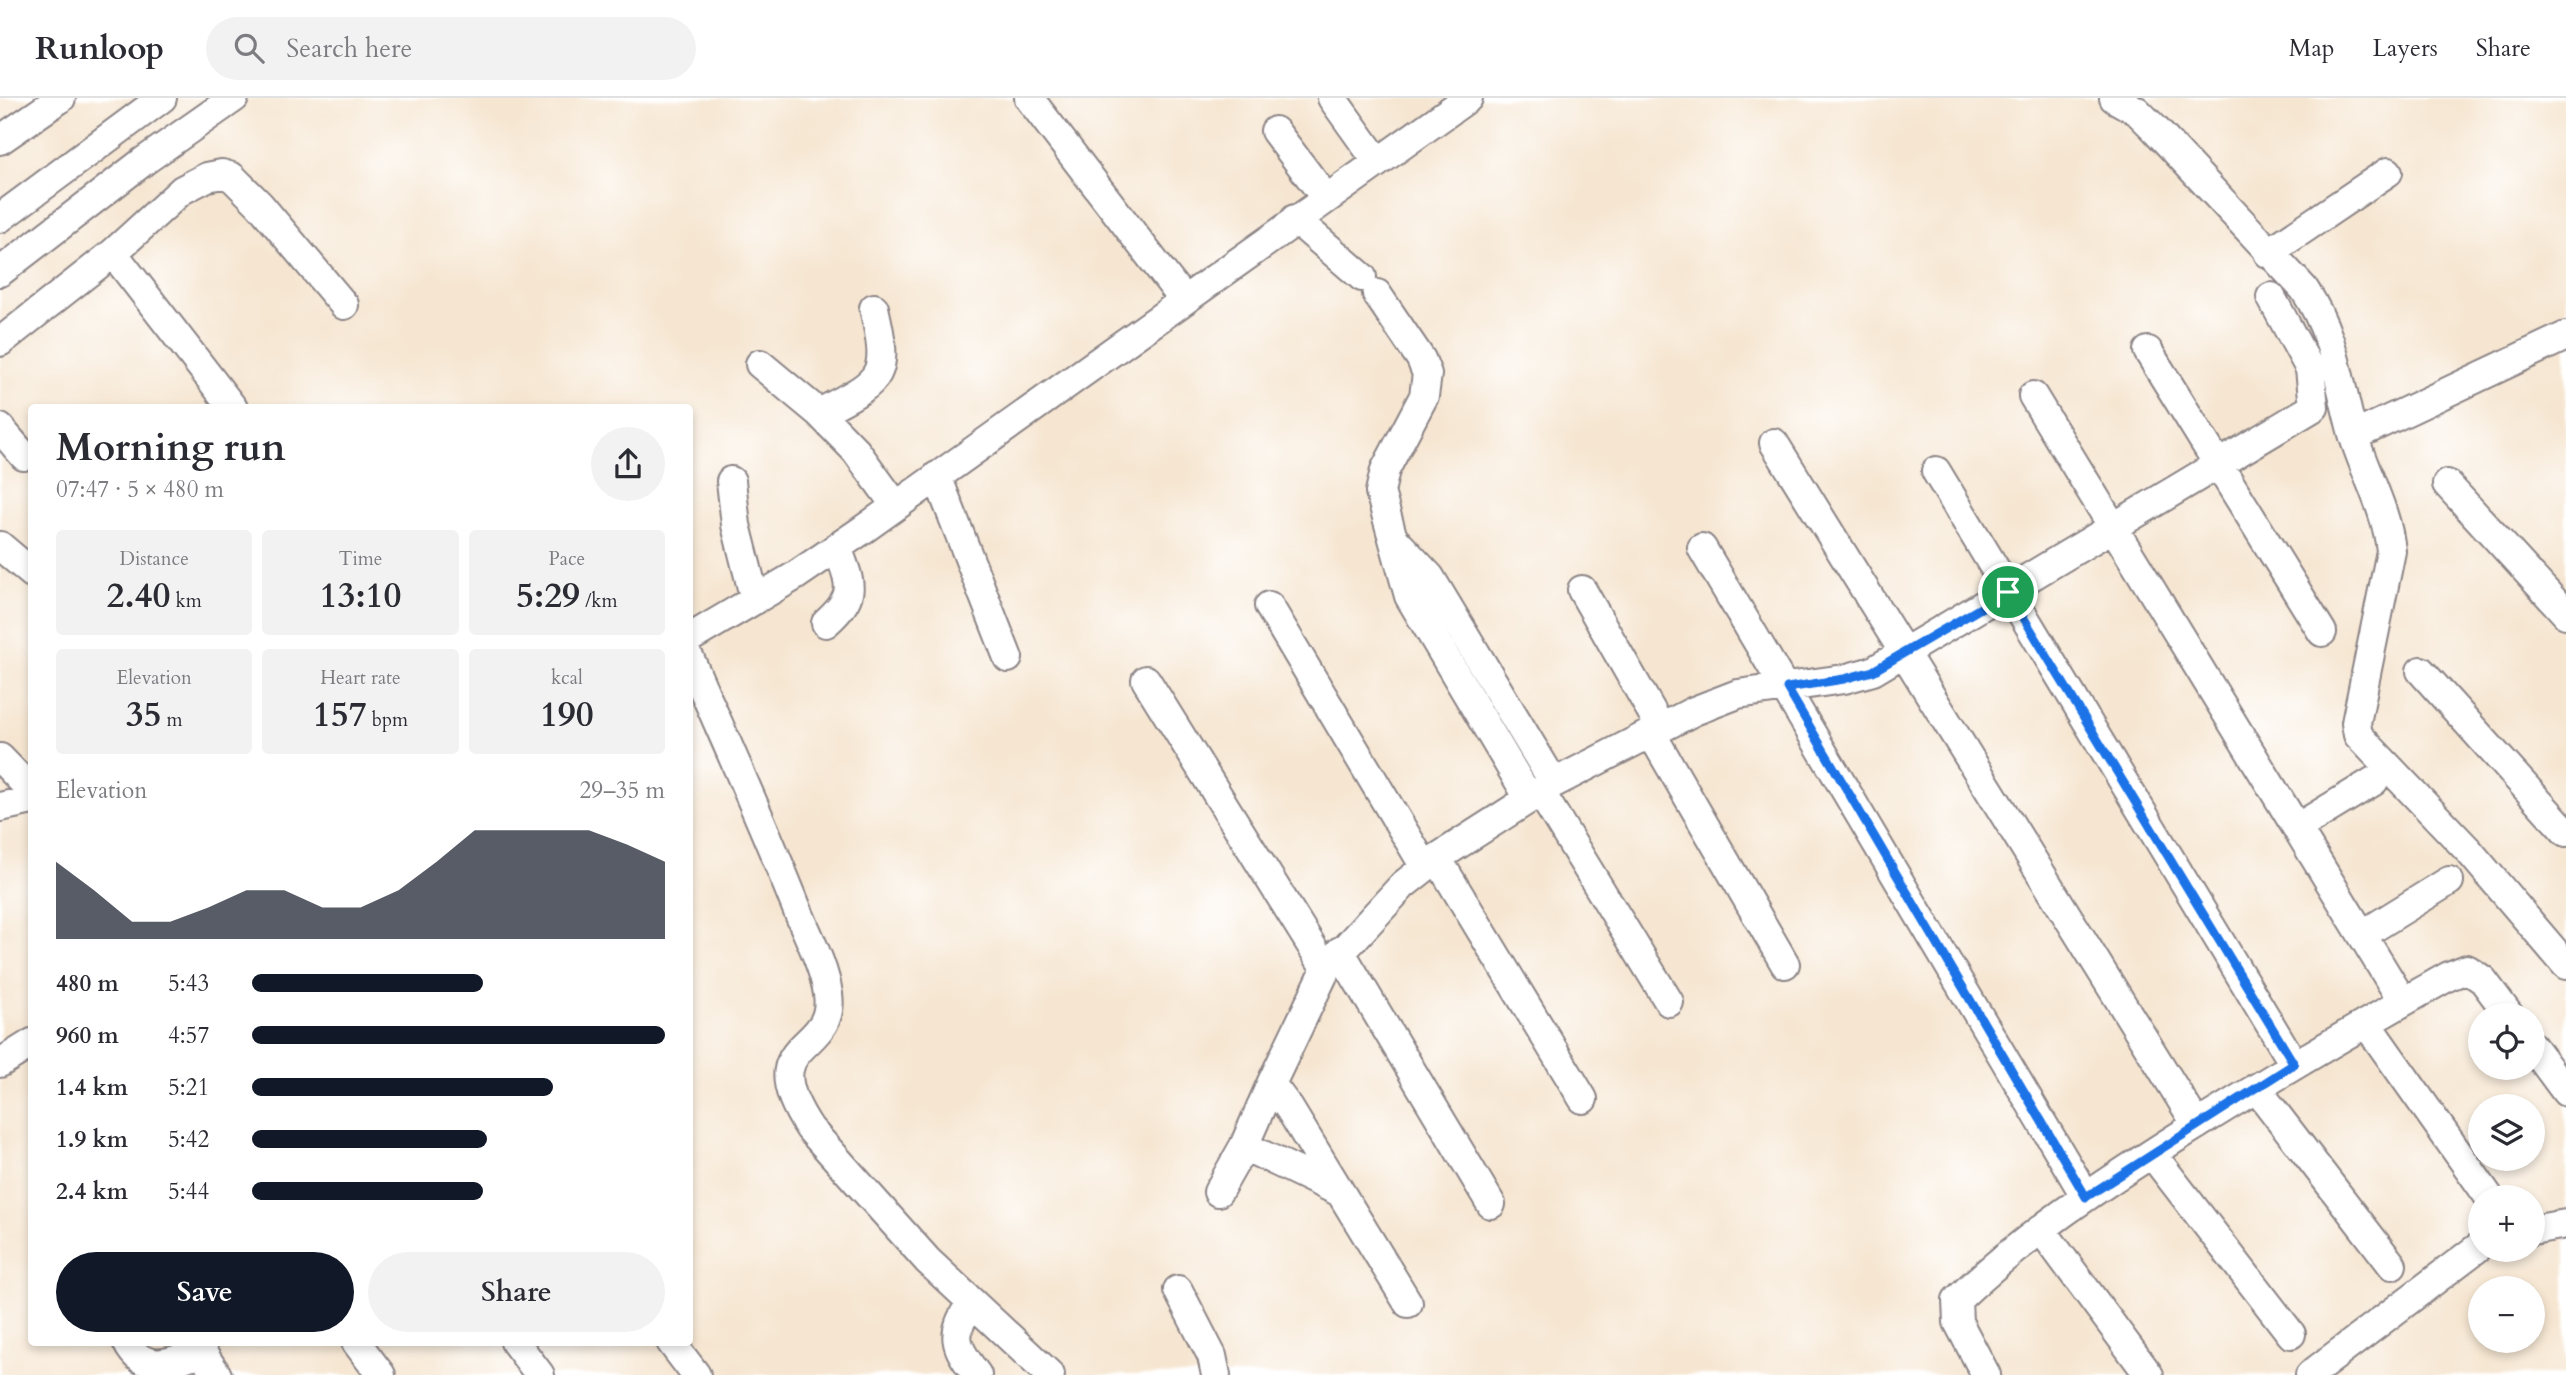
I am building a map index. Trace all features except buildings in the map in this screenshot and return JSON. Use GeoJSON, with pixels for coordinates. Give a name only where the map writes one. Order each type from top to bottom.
{"type":"FeatureCollection","features":[{"type":"Feature","properties":{"kind":"street"},"geometry":{"type":"LineString","coordinates":[[0,140],[61,98]]}},
{"type":"Feature","properties":{"kind":"street"},"geometry":{"type":"LineString","coordinates":[[0,218],[162,98]]}},
{"type":"Feature","properties":{"kind":"street"},"geometry":{"type":"LineString","coordinates":[[0,272],[144,161],[234,98]]}},
{"type":"Feature","properties":{"kind":"street"},"geometry":{"type":"LineString","coordinates":[[1029,98],[1183,299]]}},
{"type":"Feature","properties":{"kind":"street"},"geometry":{"type":"LineString","coordinates":[[1332,98],[1377,161]]}},
{"type":"Feature","properties":{"kind":"street"},"geometry":{"type":"LineString","coordinates":[[693,636],[837,547],[1325,197],[1468,98]]}},
{"type":"Feature","properties":{"kind":"street"},"geometry":{"type":"LineString","coordinates":[[2115,98],[2137,111],[2155,129],[2304,289],[2322,316],[2354,436],[2389,529],[2391,551],[2356,723],[2358,735],[2469,851],[2566,965]]}},
{"type":"Feature","properties":{"kind":"street"},"geometry":{"type":"LineString","coordinates":[[1275,131],[1325,197]]}},
{"type":"Feature","properties":{"kind":"street"},"geometry":{"type":"LineString","coordinates":[[2268,253],[2388,172]]}},
{"type":"Feature","properties":{"kind":"street"},"geometry":{"type":"LineString","coordinates":[[0,342],[113,253],[182,190],[207,177],[222,174],[232,177],[260,205],[344,305]]}},
{"type":"Feature","properties":{"kind":"street"},"geometry":{"type":"LineString","coordinates":[[1295,219],[1369,286],[1421,359],[1427,374],[1424,396],[1385,470],[1380,492],[1409,596],[1443,656],[1541,791],[1669,1002]]}},
{"type":"Feature","properties":{"kind":"street"},"geometry":{"type":"LineString","coordinates":[[113,253],[230,404]]}},
{"type":"Feature","properties":{"kind":"street"},"geometry":{"type":"LineString","coordinates":[[1219,1192],[1244,1146],[1271,1084],[1333,960],[1403,884],[1431,862],[1541,791],[1656,730],[1738,694],[1844,679],[1873,671],[2314,407],[2310,369],[2271,297]]}},
{"type":"Feature","properties":{"kind":"street"},"geometry":{"type":"LineString","coordinates":[[819,413],[863,390],[878,374],[884,349],[874,308]]}},
{"type":"Feature","properties":{"kind":"street"},"geometry":{"type":"LineString","coordinates":[[2354,436],[2566,336]]}},
{"type":"Feature","properties":{"kind":"street"},"geometry":{"type":"LineString","coordinates":[[2148,351],[2322,632]]}},
{"type":"Feature","properties":{"kind":"street"},"geometry":{"type":"LineString","coordinates":[[760,364],[819,413],[856,452],[896,506]]}},
{"type":"Feature","properties":{"kind":"street"},"geometry":{"type":"LineString","coordinates":[[2033,396],[2403,1002]]}},
{"type":"Feature","properties":{"kind":"street"},"geometry":{"type":"LineString","coordinates":[[0,428],[24,456]]}},
{"type":"Feature","properties":{"kind":"street"},"geometry":{"type":"LineString","coordinates":[[1774,443],[2197,1125]]}},
{"type":"Feature","properties":{"kind":"street"},"geometry":{"type":"LineString","coordinates":[[1936,471],[2294,1064]]}},
{"type":"Feature","properties":{"kind":"street"},"geometry":{"type":"LineString","coordinates":[[937,476],[1008,657]]}},
{"type":"Feature","properties":{"kind":"street"},"geometry":{"type":"LineString","coordinates":[[731,481],[736,525],[755,600]]}},
{"type":"Feature","properties":{"kind":"street"},"geometry":{"type":"LineString","coordinates":[[2446,484],[2566,614]]}},
{"type":"Feature","properties":{"kind":"street"},"geometry":{"type":"LineString","coordinates":[[1393,538],[1430,577],[1468,640],[1541,791]]}},
{"type":"Feature","properties":{"kind":"street"},"geometry":{"type":"LineString","coordinates":[[0,546],[28,570]]}},
{"type":"Feature","properties":{"kind":"street"},"geometry":{"type":"LineString","coordinates":[[825,623],[845,605],[850,594],[850,582],[837,547]]}},
{"type":"Feature","properties":{"kind":"street"},"geometry":{"type":"LineString","coordinates":[[1702,548],[2086,1197]]}},
{"type":"Feature","properties":{"kind":"street"},"geometry":{"type":"LineString","coordinates":[[1582,590],[1785,964]]}},
{"type":"Feature","properties":{"kind":"street"},"geometry":{"type":"LineString","coordinates":[[1269,606],[1583,1099]]}},
{"type":"Feature","properties":{"kind":"street"},"geometry":{"type":"LineString","coordinates":[[1443,656],[1468,640]]}},
{"type":"Feature","properties":{"kind":"street"},"geometry":{"type":"LineString","coordinates":[[693,666],[774,850],[826,983],[829,1012],[825,1022],[789,1066],[788,1084],[794,1105],[810,1129],[928,1261],[1039,1371]]}},
{"type":"Feature","properties":{"kind":"street"},"geometry":{"type":"LineString","coordinates":[[2421,671],[2561,816]]}},
{"type":"Feature","properties":{"kind":"street"},"geometry":{"type":"LineString","coordinates":[[1146,680],[1333,960],[1491,1204]]}},
{"type":"Feature","properties":{"kind":"street"},"geometry":{"type":"LineString","coordinates":[[0,758],[28,787]]}},
{"type":"Feature","properties":{"kind":"street"},"geometry":{"type":"LineString","coordinates":[[2297,828],[2374,781]]}},
{"type":"Feature","properties":{"kind":"street"},"geometry":{"type":"LineString","coordinates":[[0,807],[28,801]]}},
{"type":"Feature","properties":{"kind":"street"},"geometry":{"type":"LineString","coordinates":[[2362,935],[2449,881]]}},
{"type":"Feature","properties":{"kind":"street"},"geometry":{"type":"LineString","coordinates":[[1986,1375],[1958,1322],[1957,1300],[2041,1229],[2256,1087],[2403,1002],[2467,969],[2483,980],[2500,1003]]}},
{"type":"Feature","properties":{"kind":"street"},"geometry":{"type":"LineString","coordinates":[[2366,1023],[2481,1185]]}},
{"type":"Feature","properties":{"kind":"street"},"geometry":{"type":"LineString","coordinates":[[0,1063],[28,1049]]}},
{"type":"Feature","properties":{"kind":"street"},"geometry":{"type":"LineString","coordinates":[[2545,1064],[2566,1092]]}},
{"type":"Feature","properties":{"kind":"street"},"geometry":{"type":"LineString","coordinates":[[1271,1084],[1289,1108],[1408,1303]]}},
{"type":"Feature","properties":{"kind":"street"},"geometry":{"type":"LineString","coordinates":[[2256,1087],[2392,1265]]}},
{"type":"Feature","properties":{"kind":"street"},"geometry":{"type":"LineString","coordinates":[[1244,1146],[1340,1192]]}},
{"type":"Feature","properties":{"kind":"street"},"geometry":{"type":"LineString","coordinates":[[2152,1154],[2291,1334]]}},
{"type":"Feature","properties":{"kind":"street"},"geometry":{"type":"LineString","coordinates":[[2545,1228],[2566,1224]]}},
{"type":"Feature","properties":{"kind":"street"},"geometry":{"type":"LineString","coordinates":[[2041,1229],[2149,1375]]}},
{"type":"Feature","properties":{"kind":"street"},"geometry":{"type":"LineString","coordinates":[[2310,1375],[2468,1255]]}},
{"type":"Feature","properties":{"kind":"street"},"geometry":{"type":"LineString","coordinates":[[1178,1290],[1212,1356],[1216,1375]]}},
{"type":"Feature","properties":{"kind":"street"},"geometry":{"type":"LineString","coordinates":[[971,1303],[957,1324],[955,1334],[965,1359],[977,1375]]}},
{"type":"Feature","properties":{"kind":"street"},"geometry":{"type":"LineString","coordinates":[[129,1346],[140,1363],[148,1367],[162,1366],[198,1347],[217,1375]]}},
{"type":"Feature","properties":{"kind":"street"},"geometry":{"type":"LineString","coordinates":[[359,1346],[381,1375]]}},
{"type":"Feature","properties":{"kind":"street"},"geometry":{"type":"LineString","coordinates":[[518,1346],[540,1375]]}},
{"type":"Feature","properties":{"kind":"street"},"geometry":{"type":"LineString","coordinates":[[674,1346],[696,1375]]}},
{"type":"Feature","properties":{"kind":"route"},"geometry":{"type":"LineString","coordinates":[[2008,592],[2294,1064],[2086,1197],[1787,688],[1844,679],[1873,671],[2008,592]]}}]}
